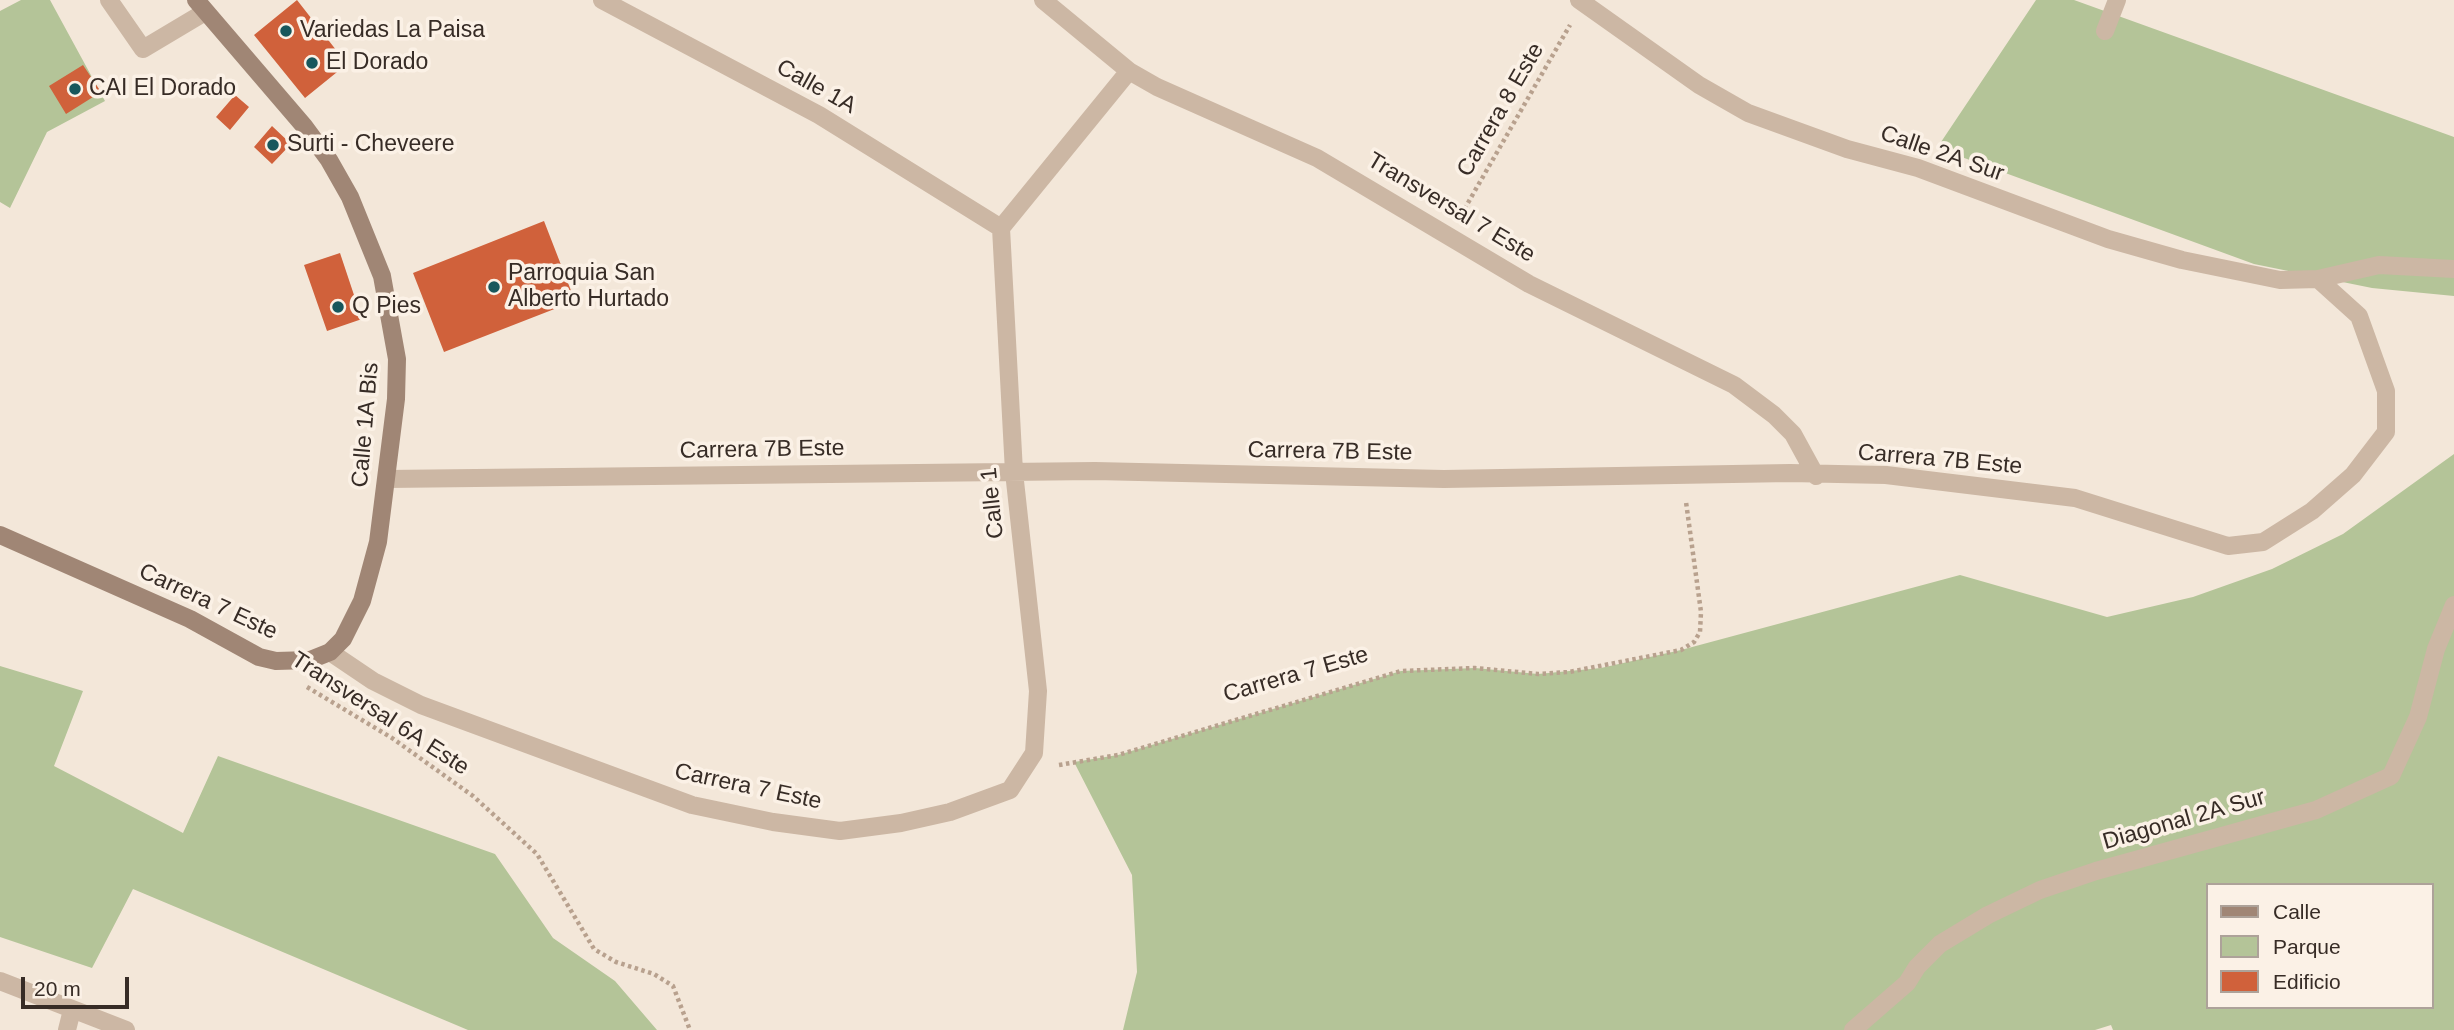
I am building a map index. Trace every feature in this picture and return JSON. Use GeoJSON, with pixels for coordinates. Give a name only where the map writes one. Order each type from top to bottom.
{"type":"FeatureCollection","features":[{"type":"Feature","properties":{"kind":"street"},"geometry":{"type":"LineString","coordinates":[[109,0],[143,49],[200,6]]}},
{"type":"Feature","properties":{"kind":"street","name":"Calle 1A"},"geometry":{"type":"LineString","coordinates":[[602,0],[820,115],[1001,228]]}},
{"type":"Feature","properties":{"kind":"street","name":"Transversal 7 Este"},"geometry":{"type":"LineString","coordinates":[[1043,0],[1129,71],[1157,87],[1317,158],[1529,284],[1734,385],[1774,415],[1793,434],[1816,476]]}},
{"type":"Feature","properties":{"kind":"street"},"geometry":{"type":"LineString","coordinates":[[2105,31],[2117,0]]}},
{"type":"Feature","properties":{"kind":"street","name":"Calle 2A Sur"},"geometry":{"type":"LineString","coordinates":[[1580,1],[1699,85],[1748,113],[1774,123],[1847,149],[1917,168],[2108,239],[2182,260],[2280,280],[2318,279]]}},
{"type":"Feature","properties":{"kind":"street","name":"Calle 1A Bis"},"geometry":{"type":"LineString","coordinates":[[200,6],[304,126],[351,197],[368,235],[389,307],[397,359],[387,479],[378,542],[362,601],[343,639],[330,652]]}},
{"type":"Feature","properties":{"kind":"street"},"geometry":{"type":"LineString","coordinates":[[1001,228],[1129,71]]}},
{"type":"Feature","properties":{"kind":"street","name":"Calle 1"},"geometry":{"type":"LineString","coordinates":[[1001,228],[1014,472],[1038,691],[1034,753],[1025,770]]}},
{"type":"Feature","properties":{"kind":"street"},"geometry":{"type":"LineString","coordinates":[[2318,279],[2379,265],[2454,269]]}},
{"type":"Feature","properties":{"kind":"street","name":"Carrera 7B Este"},"geometry":{"type":"LineString","coordinates":[[387,479],[1014,472],[1444,479],[1683,477],[1790,473],[1816,476],[1886,475],[2075,498],[2228,546],[2263,542],[2312,511],[2354,475],[2386,432],[2386,391],[2358,316],[2318,279]]}},
{"type":"Feature","properties":{"kind":"street","name":"Carrera 7 Este"},"geometry":{"type":"LineString","coordinates":[[0,536],[190,619],[260,657],[292,663],[330,652],[373,681],[421,705],[692,805],[773,822],[840,831],[901,823],[989,800],[1010,790],[1025,770]]}},
{"type":"Feature","properties":{"kind":"street","name":"Diagonal 2A Sur"},"geometry":{"type":"LineString","coordinates":[[1853,1030],[1908,983],[1917,967],[1940,944],[1988,915],[2040,890],[2096,871],[2316,810],[2390,776],[2418,717],[2436,649],[2454,605]]}},
{"type":"Feature","properties":{"kind":"street"},"geometry":{"type":"LineString","coordinates":[[0,981],[126,1030]]}},
{"type":"Feature","properties":{"kind":"street"},"geometry":{"type":"LineString","coordinates":[[67,1030],[72,1010]]}},
{"type":"Feature","properties":{"kind":"path","name":"Carrera 8 Este"},"geometry":{"type":"LineString","coordinates":[[1448,237],[1580,1]]}},
{"type":"Feature","properties":{"kind":"path","name":"Carrera 7 Este"},"geometry":{"type":"LineString","coordinates":[[1025,770],[1118,755],[1401,671],[1462,668],[1538,674],[1569,672],[1681,650],[1694,642],[1700,632],[1701,612],[1683,477]]}},
{"type":"Feature","properties":{"kind":"path","name":"Transversal 6A Este"},"geometry":{"type":"LineString","coordinates":[[304,685],[392,738],[473,796],[537,854],[594,948],[616,962],[654,974],[673,986],[690,1030]]}},
{"type":"Feature","properties":{"kind":"green space"},"geometry":{"type":"Polygon","coordinates":[[[21,0],[50,0],[105,101],[47,132],[10,208],[0,202],[0,11],[21,0]]]}},
{"type":"Feature","properties":{"kind":"green space"},"geometry":{"type":"Polygon","coordinates":[[[2036,0],[2074,0],[2454,137],[2454,296],[2372,288],[2254,264],[1937,148],[2036,0]]]}},
{"type":"Feature","properties":{"kind":"green space"},"geometry":{"type":"Polygon","coordinates":[[[2454,454],[2454,1030],[2113,1030],[2111,1025],[2095,1030],[1123,1030],[1137,972],[1132,875],[1074,762],[1118,755],[1401,671],[1475,668],[1538,674],[1601,668],[1681,650],[1960,575],[2107,617],[2193,597],[2272,569],[2343,534],[2454,454]]]}},
{"type":"Feature","properties":{"kind":"green space"},"geometry":{"type":"Polygon","coordinates":[[[0,666],[83,691],[54,766],[183,833],[218,756],[495,854],[553,938],[615,981],[657,1030],[468,1030],[133,889],[92,968],[0,937],[0,666]]]}},
{"type":"Feature","properties":{"kind":"building"},"geometry":{"type":"Polygon","coordinates":[[[297,0],[347,64],[305,98],[254,35],[297,0]]]}},
{"type":"Feature","properties":{"kind":"building","name":"CAI El Dorado"},"geometry":{"type":"Polygon","coordinates":[[[83,65],[101,92],[66,114],[49,86],[83,65]]]}},
{"type":"Feature","properties":{"kind":"building"},"geometry":{"type":"Polygon","coordinates":[[[235,95],[249,107],[230,130],[216,117],[235,95]]]}},
{"type":"Feature","properties":{"kind":"building","name":"Surti - Cheveere"},"geometry":{"type":"Polygon","coordinates":[[[272,126],[291,144],[272,164],[254,147],[272,126]]]}},
{"type":"Feature","properties":{"kind":"building","name":"Parroquia San Alberto Hurtado"},"geometry":{"type":"Polygon","coordinates":[[[544,221],[575,301],[444,352],[413,273],[544,221]]]}},
{"type":"Feature","properties":{"kind":"building"},"geometry":{"type":"Polygon","coordinates":[[[340,253],[362,319],[327,331],[304,265],[340,253]]]}},
{"type":"Feature","properties":{"kind":"place","name":"Variedas La Paisa"},"geometry":{"type":"Point","coordinates":[286,31]}},
{"type":"Feature","properties":{"kind":"place","name":"El Dorado"},"geometry":{"type":"Point","coordinates":[312,63]}},
{"type":"Feature","properties":{"kind":"place","name":"CAI El Dorado"},"geometry":{"type":"Point","coordinates":[75,89]}},
{"type":"Feature","properties":{"kind":"place","name":"Surti - Cheveere"},"geometry":{"type":"Point","coordinates":[273,145]}},
{"type":"Feature","properties":{"kind":"place","name":"Parroquia San Alberto Hurtado"},"geometry":{"type":"Point","coordinates":[494,287]}},
{"type":"Feature","properties":{"kind":"place","name":"Q Pies"},"geometry":{"type":"Point","coordinates":[338,307]}}]}
